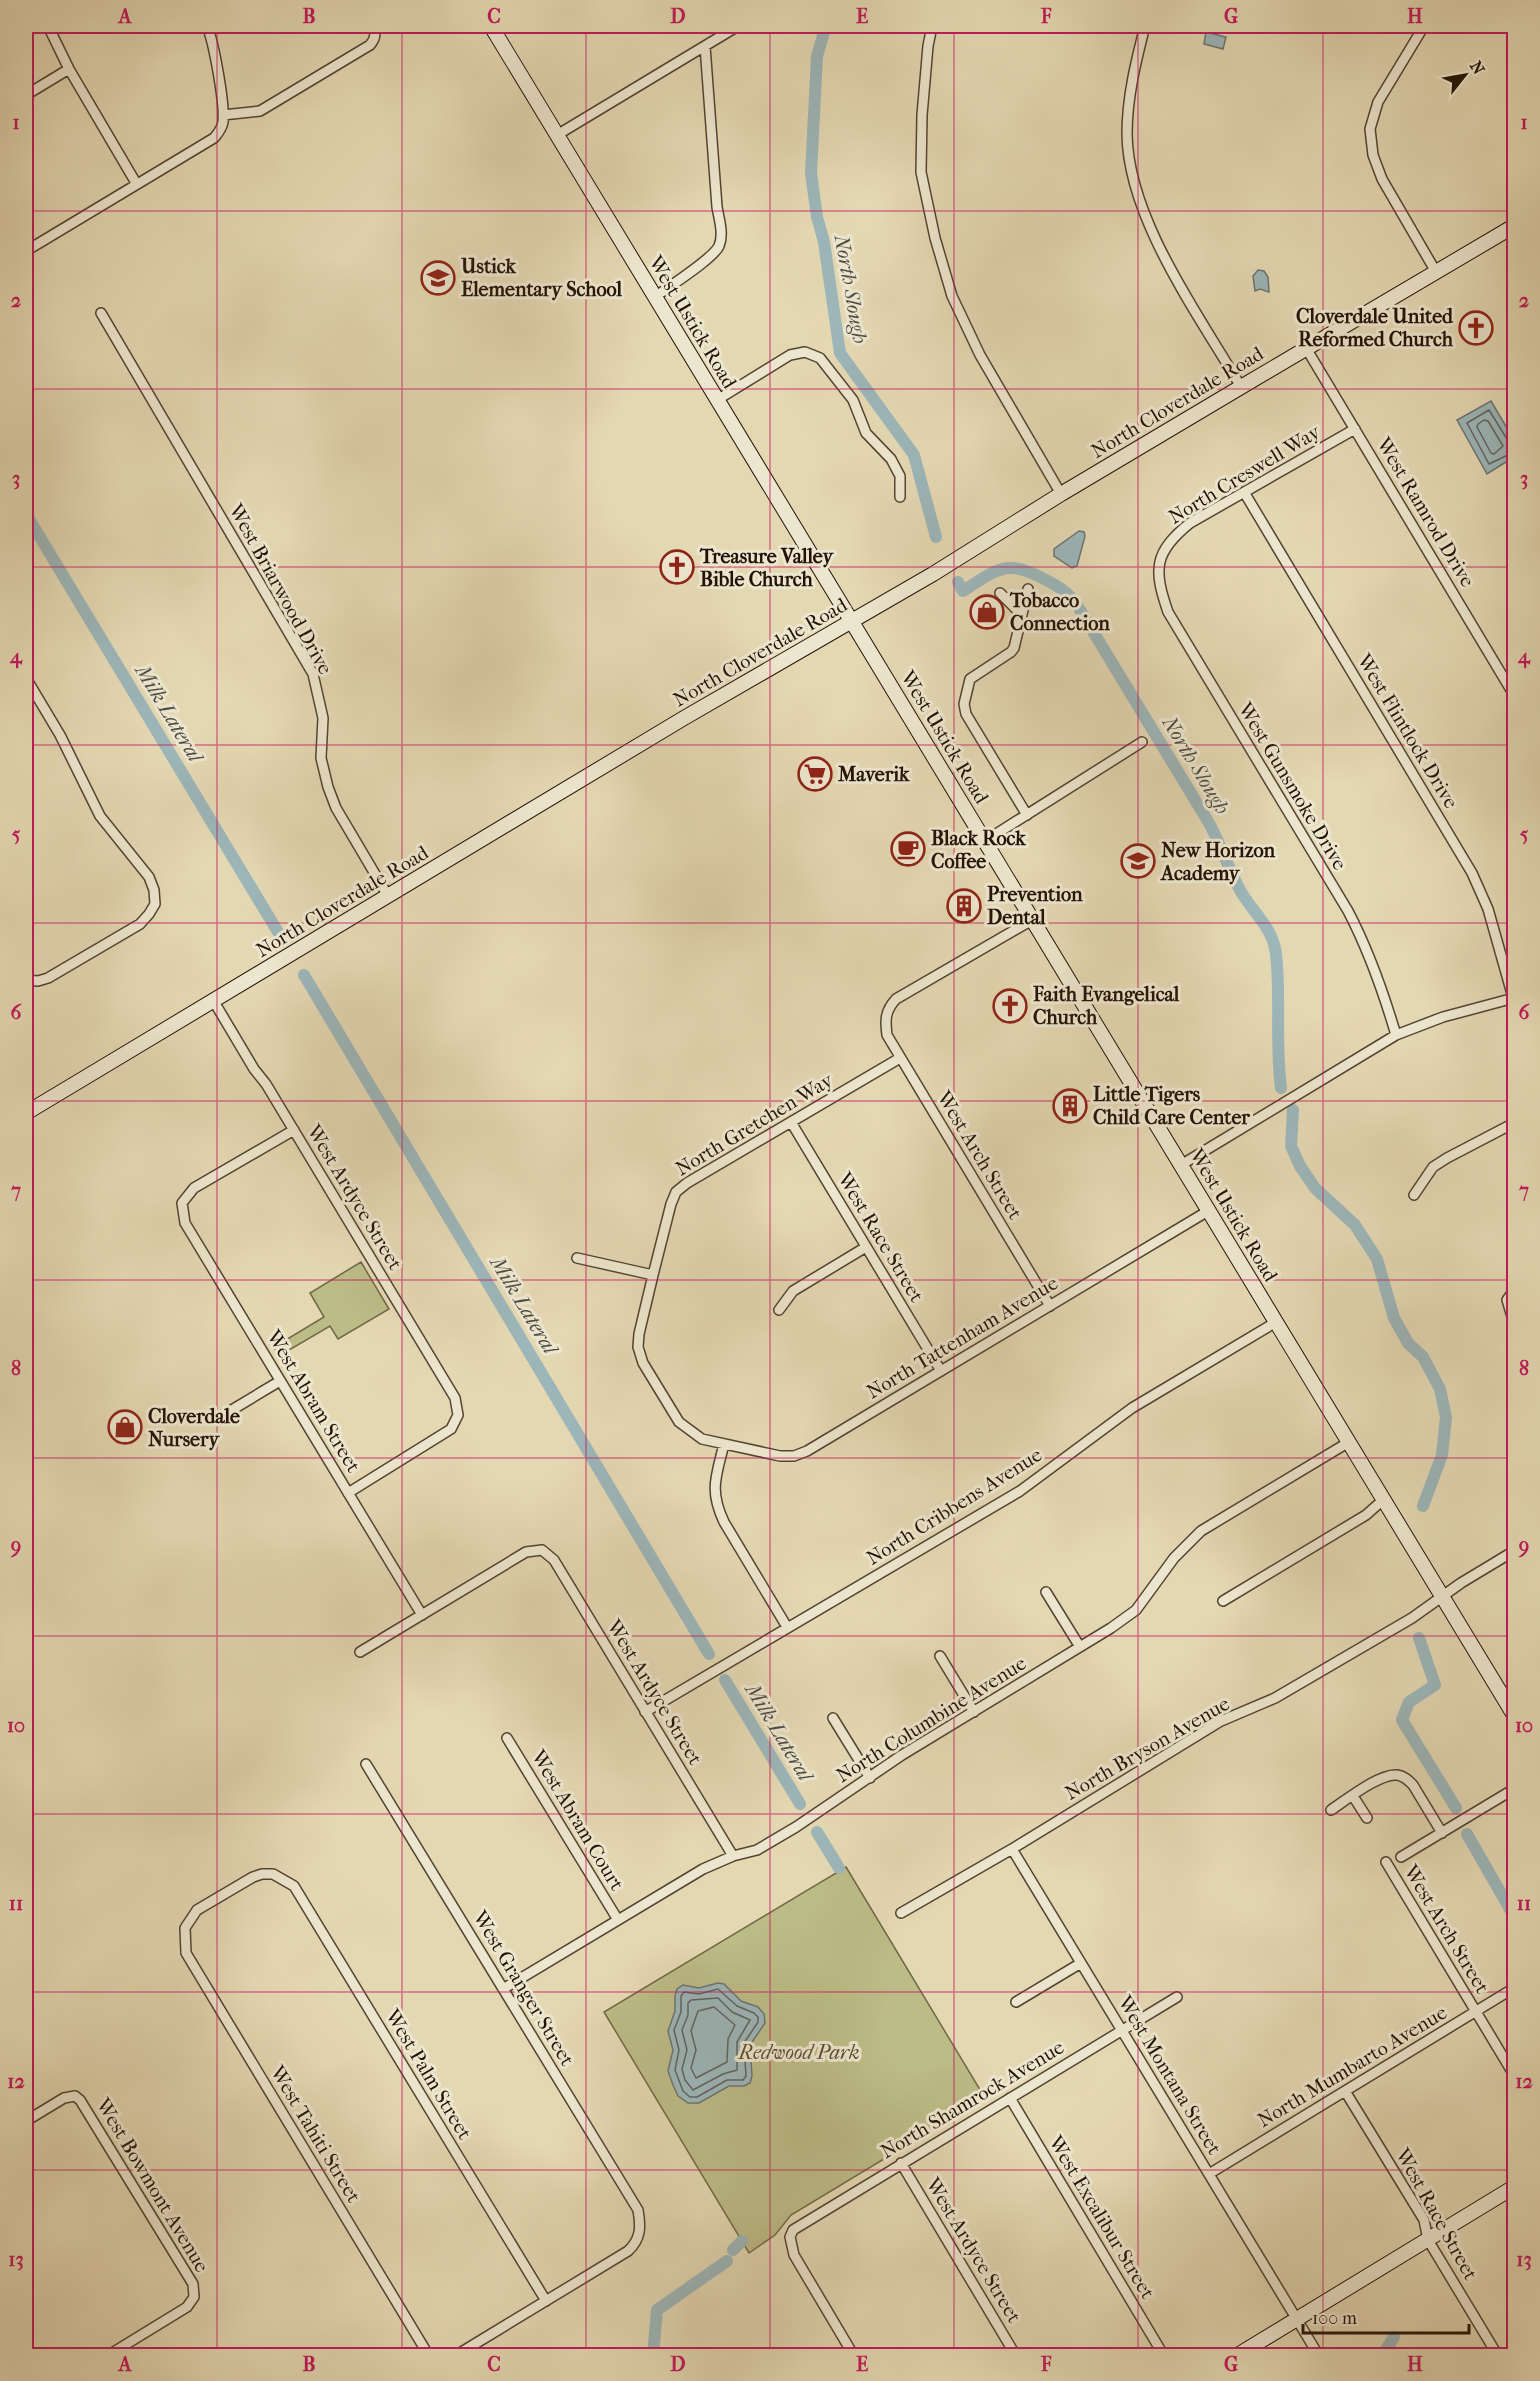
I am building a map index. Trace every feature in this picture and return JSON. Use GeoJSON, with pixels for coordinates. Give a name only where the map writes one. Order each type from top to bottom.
{"type":"FeatureCollection","features":[{"type":"Feature","properties":{"kind":"main road","name":"West Ustick Road"},"geometry":{"type":"LineString","coordinates":[[491,26],[1515,1716]]}},
{"type":"Feature","properties":{"kind":"main road","name":"North Cloverdale Road"},"geometry":{"type":"LineString","coordinates":[[26,1113],[850,621],[933,574],[1061,494],[1306,348],[1515,226]]}},
{"type":"Feature","properties":{"kind":"main road"},"geometry":{"type":"LineString","coordinates":[[1236,2355],[1515,2187]]}},
{"type":"Feature","properties":{"kind":"street"},"geometry":{"type":"LineString","coordinates":[[48,26],[69,69],[136,183]]}},
{"type":"Feature","properties":{"kind":"street"},"geometry":{"type":"LineString","coordinates":[[26,252],[136,183],[187,155],[220,132],[223,116],[213,40],[207,26]]}},
{"type":"Feature","properties":{"kind":"street"},"geometry":{"type":"LineString","coordinates":[[223,116],[260,111],[370,45],[375,40],[375,31],[372,26]]}},
{"type":"Feature","properties":{"kind":"street"},"geometry":{"type":"LineString","coordinates":[[558,135],[738,26]]}},
{"type":"Feature","properties":{"kind":"street"},"geometry":{"type":"LineString","coordinates":[[932,26],[922,115],[921,172],[935,238],[952,296],[980,356],[1061,494]]}},
{"type":"Feature","properties":{"kind":"street"},"geometry":{"type":"LineString","coordinates":[[1145,26],[1128,100],[1127,137],[1135,184],[1147,221],[1163,256],[1241,387]]}},
{"type":"Feature","properties":{"kind":"street"},"geometry":{"type":"LineString","coordinates":[[1424,26],[1378,102],[1370,129],[1373,155],[1382,179],[1436,272]]}},
{"type":"Feature","properties":{"kind":"street"},"geometry":{"type":"LineString","coordinates":[[655,297],[709,258],[719,246],[721,231],[717,207],[705,46]]}},
{"type":"Feature","properties":{"kind":"street"},"geometry":{"type":"LineString","coordinates":[[26,95],[69,69]]}},
{"type":"Feature","properties":{"kind":"street","name":"West Briarwood Drive"},"geometry":{"type":"LineString","coordinates":[[101,314],[312,674],[323,718],[321,758],[328,787],[336,808],[388,896]]}},
{"type":"Feature","properties":{"kind":"street","name":"West Ramrod Drive"},"geometry":{"type":"LineString","coordinates":[[1306,348],[1515,695]]}},
{"type":"Feature","properties":{"kind":"street"},"geometry":{"type":"LineString","coordinates":[[717,400],[790,355],[805,352],[820,358],[853,400],[866,433],[891,459],[900,476],[900,497]]}},
{"type":"Feature","properties":{"kind":"street","name":"North Creswell Way"},"geometry":{"type":"LineString","coordinates":[[1160,559],[1171,538],[1190,523],[1355,429]]}},
{"type":"Feature","properties":{"kind":"street","name":"West Flintlock Drive"},"geometry":{"type":"LineString","coordinates":[[1244,492],[1472,873],[1488,909],[1514,1000]]}},
{"type":"Feature","properties":{"kind":"street","name":"West Gunsmoke Drive"},"geometry":{"type":"LineString","coordinates":[[1160,559],[1159,586],[1168,612],[1348,911],[1380,980],[1396,1035]]}},
{"type":"Feature","properties":{"kind":"street"},"geometry":{"type":"LineString","coordinates":[[1027,815],[966,714],[964,704],[970,679],[1014,648],[1028,589]]}},
{"type":"Feature","properties":{"kind":"street"},"geometry":{"type":"LineString","coordinates":[[1000,594],[1022,615]]}},
{"type":"Feature","properties":{"kind":"street"},"geometry":{"type":"LineString","coordinates":[[26,678],[60,735],[100,816],[149,877],[154,890],[155,904],[141,924],[48,978],[26,980]]}},
{"type":"Feature","properties":{"kind":"street"},"geometry":{"type":"LineString","coordinates":[[26,700],[35,694]]}},
{"type":"Feature","properties":{"kind":"street"},"geometry":{"type":"LineString","coordinates":[[985,841],[1142,742]]}},
{"type":"Feature","properties":{"kind":"street","name":"West Arch Street"},"geometry":{"type":"LineString","coordinates":[[1032,920],[896,999],[887,1008],[885,1021],[887,1035],[900,1058],[1050,1306]]}},
{"type":"Feature","properties":{"kind":"street","name":"West Ardyce Street"},"geometry":{"type":"LineString","coordinates":[[213,1000],[455,1398],[458,1415],[451,1430],[348,1493]]}},
{"type":"Feature","properties":{"kind":"street"},"geometry":{"type":"LineString","coordinates":[[1181,1165],[1396,1035],[1443,1017],[1514,1000]]}},
{"type":"Feature","properties":{"kind":"street","name":"North Gretchen Way"},"geometry":{"type":"LineString","coordinates":[[724,1444],[702,1439],[679,1422],[643,1363],[638,1347],[653,1275],[676,1192],[687,1183],[900,1058]]}},
{"type":"Feature","properties":{"kind":"street","name":"West Race Street"},"geometry":{"type":"LineString","coordinates":[[791,1122],[941,1371]]}},
{"type":"Feature","properties":{"kind":"street"},"geometry":{"type":"LineString","coordinates":[[1414,1195],[1433,1167],[1515,1123]]}},
{"type":"Feature","properties":{"kind":"street","name":"West Abram Street"},"geometry":{"type":"LineString","coordinates":[[294,1130],[194,1188],[182,1203],[185,1223],[422,1615]]}},
{"type":"Feature","properties":{"kind":"street","name":"North Tattenham Avenue"},"geometry":{"type":"LineString","coordinates":[[724,1444],[780,1456],[794,1456],[807,1451],[1208,1211]]}},
{"type":"Feature","properties":{"kind":"street"},"geometry":{"type":"LineString","coordinates":[[779,1310],[793,1291],[866,1247]]}},
{"type":"Feature","properties":{"kind":"street"},"geometry":{"type":"LineString","coordinates":[[578,1258],[653,1275]]}},
{"type":"Feature","properties":{"kind":"street"},"geometry":{"type":"LineString","coordinates":[[1515,1290],[1507,1300],[1515,1323]]}},
{"type":"Feature","properties":{"kind":"street","name":"North Cribbens Avenue"},"geometry":{"type":"LineString","coordinates":[[645,1712],[1020,1491],[1132,1408],[1276,1322]]}},
{"type":"Feature","properties":{"kind":"street"},"geometry":{"type":"LineString","coordinates":[[220,1417],[280,1381]]}},
{"type":"Feature","properties":{"kind":"street","name":"North Columbine Avenue"},"geometry":{"type":"LineString","coordinates":[[503,1989],[703,1869],[733,1856],[757,1850],[902,1755],[1080,1647],[1136,1610],[1178,1553],[1201,1531],[1349,1442]]}},
{"type":"Feature","properties":{"kind":"street"},"geometry":{"type":"LineString","coordinates":[[724,1444],[713,1493],[717,1507],[787,1627]]}},
{"type":"Feature","properties":{"kind":"street"},"geometry":{"type":"LineString","coordinates":[[1223,1601],[1366,1515],[1384,1499]]}},
{"type":"Feature","properties":{"kind":"street","name":"West Ardyce Street"},"geometry":{"type":"LineString","coordinates":[[422,1615],[526,1552],[542,1551],[554,1560],[733,1856]]}},
{"type":"Feature","properties":{"kind":"street","name":"North Bryson Avenue"},"geometry":{"type":"LineString","coordinates":[[901,1913],[1012,1850],[1221,1721],[1275,1698],[1412,1618],[1461,1583],[1515,1551]]}},
{"type":"Feature","properties":{"kind":"street"},"geometry":{"type":"LineString","coordinates":[[1046,1592],[1080,1647]]}},
{"type":"Feature","properties":{"kind":"street"},"geometry":{"type":"LineString","coordinates":[[360,1652],[422,1615]]}},
{"type":"Feature","properties":{"kind":"street"},"geometry":{"type":"LineString","coordinates":[[940,1656],[974,1712]]}},
{"type":"Feature","properties":{"kind":"street"},"geometry":{"type":"LineString","coordinates":[[833,1718],[870,1778]]}},
{"type":"Feature","properties":{"kind":"street","name":"West Abram Court"},"geometry":{"type":"LineString","coordinates":[[507,1738],[618,1920]]}},
{"type":"Feature","properties":{"kind":"street","name":"West Granger Street"},"geometry":{"type":"LineString","coordinates":[[366,1764],[638,2210],[640,2234],[636,2244],[628,2252],[546,2301]]}},
{"type":"Feature","properties":{"kind":"street"},"geometry":{"type":"LineString","coordinates":[[1331,1810],[1386,1776],[1398,1775],[1406,1778],[1413,1785],[1442,1833]]}},
{"type":"Feature","properties":{"kind":"street"},"geometry":{"type":"LineString","coordinates":[[1401,1857],[1515,1789]]}},
{"type":"Feature","properties":{"kind":"street"},"geometry":{"type":"LineString","coordinates":[[1353,1796],[1367,1818]]}},
{"type":"Feature","properties":{"kind":"street","name":"West Montana Street"},"geometry":{"type":"LineString","coordinates":[[1012,1850],[1319,2355]]}},
{"type":"Feature","properties":{"kind":"street","name":"West Arch Street"},"geometry":{"type":"LineString","coordinates":[[1386,1862],[1515,2075]]}},
{"type":"Feature","properties":{"kind":"street","name":"West Palm Street"},"geometry":{"type":"LineString","coordinates":[[185,1928],[197,1910],[253,1877],[273,1874],[294,1886],[546,2301]]}},
{"type":"Feature","properties":{"kind":"street","name":"West Tahiti Street"},"geometry":{"type":"LineString","coordinates":[[185,1928],[186,1953],[429,2355]]}},
{"type":"Feature","properties":{"kind":"street"},"geometry":{"type":"LineString","coordinates":[[1016,2002],[1081,1963]]}},
{"type":"Feature","properties":{"kind":"street","name":"North Mumbarto Avenue"},"geometry":{"type":"LineString","coordinates":[[1209,2174],[1515,1988]]}},
{"type":"Feature","properties":{"kind":"street","name":"North Shamrock Avenue"},"geometry":{"type":"LineString","coordinates":[[854,2355],[794,2255],[790,2237],[793,2230],[1177,1997]]}},
{"type":"Feature","properties":{"kind":"street","name":"West Race Street"},"geometry":{"type":"LineString","coordinates":[[1345,2091],[1424,2220],[1428,2240],[1498,2355]]}},
{"type":"Feature","properties":{"kind":"street","name":"West Bowmont Avenue"},"geometry":{"type":"LineString","coordinates":[[26,2121],[64,2098],[75,2096],[84,2104],[193,2284],[194,2296],[187,2307],[107,2355]]}},
{"type":"Feature","properties":{"kind":"street","name":"West Excalibur Street"},"geometry":{"type":"LineString","coordinates":[[1010,2098],[1164,2355]]}},
{"type":"Feature","properties":{"kind":"street","name":"West Ardyce Street"},"geometry":{"type":"LineString","coordinates":[[901,2163],[1016,2355]]}},
{"type":"Feature","properties":{"kind":"street"},"geometry":{"type":"LineString","coordinates":[[455,2355],[546,2301]]}},
{"type":"Feature","properties":{"kind":"green space"},"geometry":{"type":"Polygon","coordinates":[[[361,1262],[389,1309],[338,1339],[330,1326],[279,1356],[274,1347],[324,1317],[310,1293],[361,1262]]]}},
{"type":"Feature","properties":{"kind":"green space","name":"Redwood Park"},"geometry":{"type":"Polygon","coordinates":[[[846,1867],[985,2098],[791,2215],[775,2235],[749,2253],[604,2012],[846,1867]]]}},
{"type":"Feature","properties":{"kind":"water"},"geometry":{"type":"Polygon","coordinates":[[[1206,32],[1226,37],[1223,49],[1204,44],[1206,32]]]}},
{"type":"Feature","properties":{"kind":"water"},"geometry":{"type":"Polygon","coordinates":[[[1258,270],[1264,271],[1268,277],[1269,292],[1260,289],[1255,291],[1253,276],[1258,270]]]}},
{"type":"Feature","properties":{"kind":"water"},"geometry":{"type":"Polygon","coordinates":[[[1491,401],[1514,440],[1514,457],[1487,474],[1457,420],[1491,401]]]}},
{"type":"Feature","properties":{"kind":"water"},"geometry":{"type":"Polygon","coordinates":[[[1079,531],[1084,532],[1085,536],[1077,566],[1072,568],[1054,556],[1054,549],[1079,531]]]}},
{"type":"Feature","properties":{"kind":"water"},"geometry":{"type":"Polygon","coordinates":[[[718,1983],[724,1984],[741,2001],[758,2007],[764,2014],[765,2023],[750,2045],[752,2076],[750,2083],[744,2086],[729,2086],[699,2103],[688,2103],[678,2096],[668,2071],[673,2050],[668,2031],[675,2011],[675,1996],[677,1989],[683,1985],[699,1988],[718,1983]]]}},
{"type":"Feature","properties":{"kind":"waterway","name":"North Slough"},"geometry":{"type":"LineString","coordinates":[[826,26],[817,56],[811,173],[817,217],[824,242],[840,353],[914,455],[936,537]]}},
{"type":"Feature","properties":{"kind":"waterway","name":"Milk Lateral"},"geometry":{"type":"LineString","coordinates":[[26,514],[278,932]]}},
{"type":"Feature","properties":{"kind":"waterway","name":"North Slough"},"geometry":{"type":"LineString","coordinates":[[958,582],[963,591],[993,572],[1002,569],[1020,569],[1058,587],[1077,605],[1209,823],[1240,890],[1271,936],[1276,954],[1281,1088]]}},
{"type":"Feature","properties":{"kind":"waterway","name":"Milk Lateral"},"geometry":{"type":"LineString","coordinates":[[304,975],[709,1654]]}},
{"type":"Feature","properties":{"kind":"waterway","name":"North Slough"},"geometry":{"type":"LineString","coordinates":[[1293,1110],[1291,1146],[1300,1166],[1315,1188],[1355,1225],[1377,1259],[1394,1318],[1408,1343],[1423,1357],[1440,1389],[1446,1417],[1442,1455],[1423,1506]]}},
{"type":"Feature","properties":{"kind":"waterway","name":"North Slough"},"geometry":{"type":"LineString","coordinates":[[1419,1638],[1435,1685],[1409,1702],[1402,1720],[1456,1808]]}},
{"type":"Feature","properties":{"kind":"waterway","name":"Milk Lateral"},"geometry":{"type":"LineString","coordinates":[[725,1680],[800,1804]]}},
{"type":"Feature","properties":{"kind":"waterway","name":"Milk Lateral"},"geometry":{"type":"LineString","coordinates":[[817,1832],[839,1868]]}},
{"type":"Feature","properties":{"kind":"waterway","name":"North Slough"},"geometry":{"type":"LineString","coordinates":[[1467,1834],[1514,1916]]}},
{"type":"Feature","properties":{"kind":"waterway","name":"Milk Lateral"},"geometry":{"type":"LineString","coordinates":[[733,2250],[742,2241]]}},
{"type":"Feature","properties":{"kind":"waterway","name":"Milk Lateral"},"geometry":{"type":"LineString","coordinates":[[653,2356],[657,2310],[727,2261]]}},
{"type":"Feature","properties":{"kind":"waterway"},"geometry":{"type":"LineString","coordinates":[[1382,2356],[1394,2337]]}},
{"type":"Feature","properties":{"kind":"place","name":"Ustick Elementary School"},"geometry":{"type":"Point","coordinates":[438,278]}},
{"type":"Feature","properties":{"kind":"place","name":"Cloverdale United Reformed Church"},"geometry":{"type":"Point","coordinates":[1476,328]}},
{"type":"Feature","properties":{"kind":"place","name":"Treasure Valley Bible Church"},"geometry":{"type":"Point","coordinates":[677,567]}},
{"type":"Feature","properties":{"kind":"place","name":"Tobacco Connection"},"geometry":{"type":"Point","coordinates":[987,612]}},
{"type":"Feature","properties":{"kind":"place","name":"Maverik"},"geometry":{"type":"Point","coordinates":[815,774]}},
{"type":"Feature","properties":{"kind":"place","name":"Black Rock Coffee"},"geometry":{"type":"Point","coordinates":[908,849]}},
{"type":"Feature","properties":{"kind":"place","name":"New Horizon Academy"},"geometry":{"type":"Point","coordinates":[1138,861]}},
{"type":"Feature","properties":{"kind":"place","name":"Prevention Dental"},"geometry":{"type":"Point","coordinates":[964,906]}},
{"type":"Feature","properties":{"kind":"place","name":"Faith Evangelical Church"},"geometry":{"type":"Point","coordinates":[1010,1006]}},
{"type":"Feature","properties":{"kind":"place","name":"Little Tigers Child Care Center"},"geometry":{"type":"Point","coordinates":[1070,1106]}},
{"type":"Feature","properties":{"kind":"place","name":"Cloverdale Nursery"},"geometry":{"type":"Point","coordinates":[125,1427]}}]}
